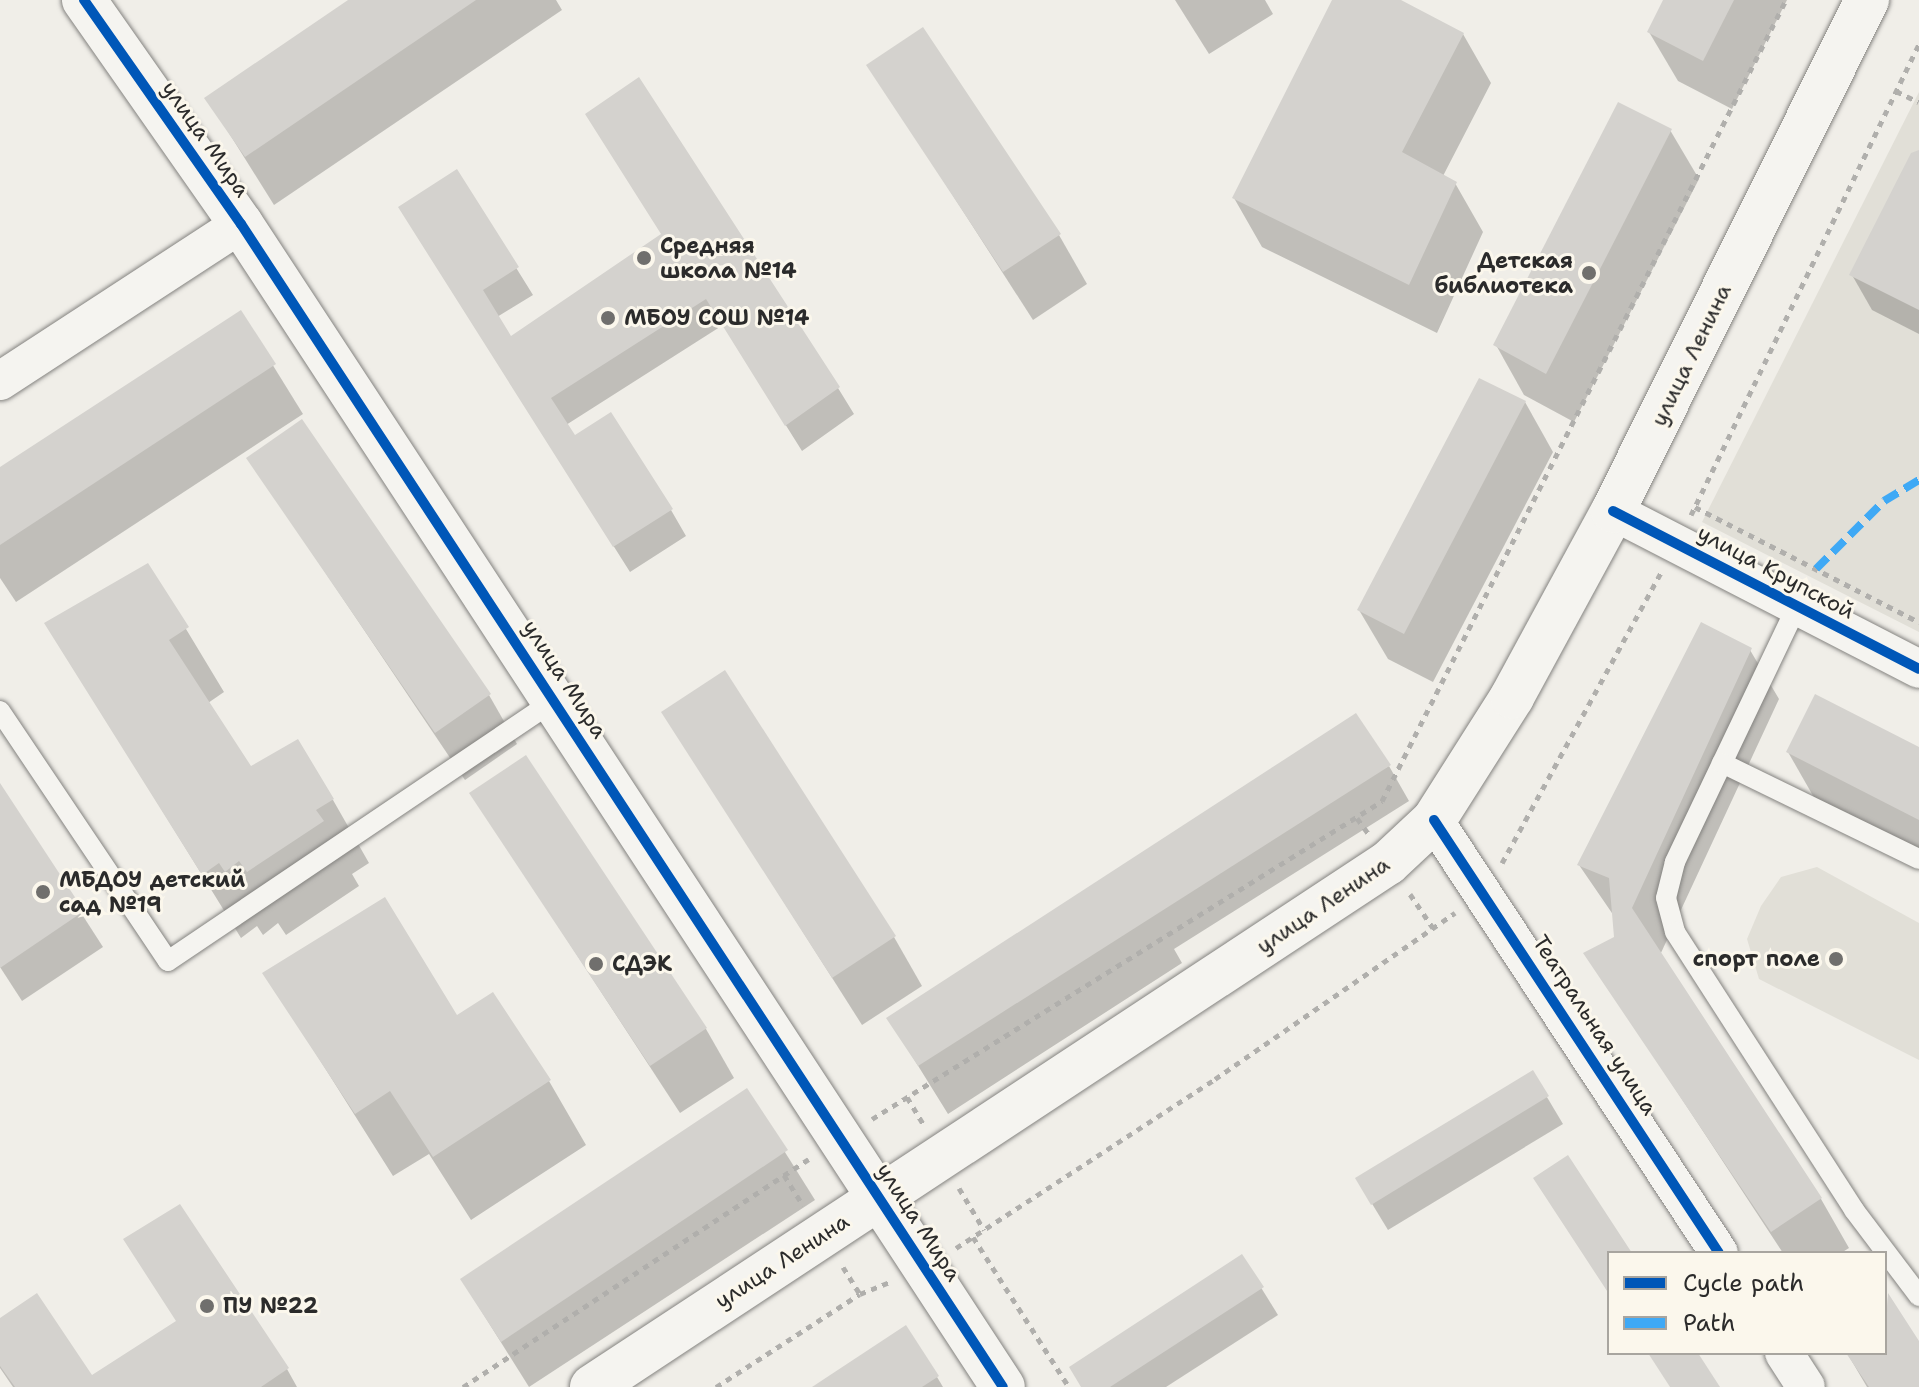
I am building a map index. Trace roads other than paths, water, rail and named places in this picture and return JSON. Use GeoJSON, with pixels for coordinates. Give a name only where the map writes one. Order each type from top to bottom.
{"type":"FeatureCollection","features":[{"type":"Feature","properties":{"kind":"main road","name":"улица Мира"},"geometry":{"type":"LineString","coordinates":[[84,0],[241,224],[1003,1387]]}},
{"type":"Feature","properties":{"kind":"main road","name":"улица Ленина"},"geometry":{"type":"LineString","coordinates":[[592,1387],[1388,863],[1434,820],[1512,697],[1613,511],[1867,0]]}},
{"type":"Feature","properties":{"kind":"street"},"geometry":{"type":"LineString","coordinates":[[0,381],[241,224]]}},
{"type":"Feature","properties":{"kind":"street","name":"улица Крупской"},"geometry":{"type":"LineString","coordinates":[[1613,511],[1919,669]]}},
{"type":"Feature","properties":{"kind":"street","name":"Театральная улица"},"geometry":{"type":"LineString","coordinates":[[1434,820],[1718,1251]]}},
{"type":"Feature","properties":{"kind":"street"},"geometry":{"type":"LineString","coordinates":[[1785,1355],[1806,1387]]}},
{"type":"Feature","properties":{"kind":"lane"},"geometry":{"type":"LineString","coordinates":[[1797,606],[1675,862],[1666,898],[1675,932],[1854,1210],[1885,1251]]}},
{"type":"Feature","properties":{"kind":"lane"},"geometry":{"type":"LineString","coordinates":[[0,711],[168,961],[555,700]]}},
{"type":"Feature","properties":{"kind":"lane"},"geometry":{"type":"LineString","coordinates":[[1722,763],[1919,859]]}},
{"type":"Feature","properties":{"kind":"lane"},"geometry":{"type":"LineString","coordinates":[[1887,1254],[1919,1296]]}},
{"type":"Feature","properties":{"kind":"place","name":"Средняя школа №14"},"geometry":{"type":"Point","coordinates":[644,258]}},
{"type":"Feature","properties":{"kind":"place","name":"Детская библиотека"},"geometry":{"type":"Point","coordinates":[1589,273]}},
{"type":"Feature","properties":{"kind":"place","name":"МБОУ СОШ №14"},"geometry":{"type":"Point","coordinates":[608,318]}},
{"type":"Feature","properties":{"kind":"place","name":"МБДОУ детский сад №19"},"geometry":{"type":"Point","coordinates":[43,892]}},
{"type":"Feature","properties":{"kind":"place","name":"спорт поле"},"geometry":{"type":"Point","coordinates":[1836,959]}},
{"type":"Feature","properties":{"kind":"place","name":"СДЭК"},"geometry":{"type":"Point","coordinates":[596,964]}},
{"type":"Feature","properties":{"kind":"place","name":"ПУ №22"},"geometry":{"type":"Point","coordinates":[207,1306]}}]}
